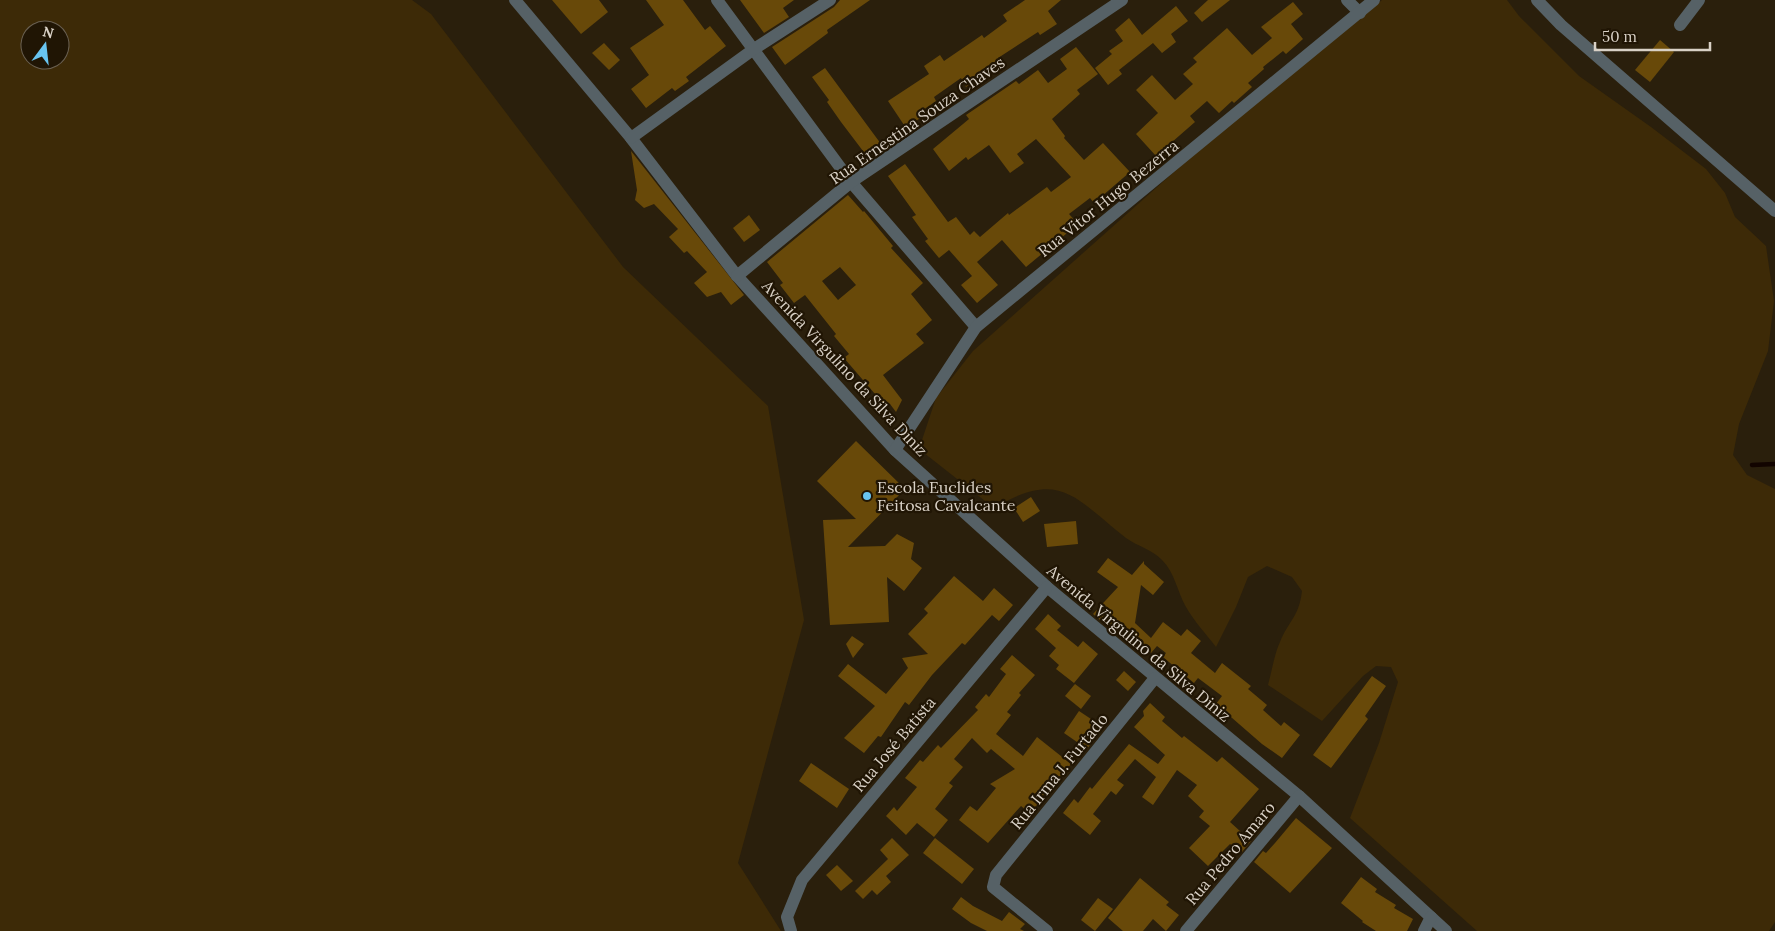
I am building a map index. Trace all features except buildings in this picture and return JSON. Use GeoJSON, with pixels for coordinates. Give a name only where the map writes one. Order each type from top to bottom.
{"type":"FeatureCollection","features":[{"type":"Feature","properties":{"kind":"street","name":"Avenida Virgulino da Silva Diniz"},"geometry":{"type":"LineString","coordinates":[[515,0],[631,138],[737,276],[895,450],[1046,588],[1299,796],[1446,931]]}},
{"type":"Feature","properties":{"kind":"street"},"geometry":{"type":"LineString","coordinates":[[717,0],[851,182],[976,327]]}},
{"type":"Feature","properties":{"kind":"street"},"geometry":{"type":"LineString","coordinates":[[631,138],[754,49],[830,0]]}},
{"type":"Feature","properties":{"kind":"street","name":"Rua Ernestina Souza Chaves"},"geometry":{"type":"LineString","coordinates":[[737,276],[851,182],[1122,0]]}},
{"type":"Feature","properties":{"kind":"street"},"geometry":{"type":"LineString","coordinates":[[1347,0],[1360,13]]}},
{"type":"Feature","properties":{"kind":"street","name":"Rua Vitor Hugo Bezerra"},"geometry":{"type":"LineString","coordinates":[[895,450],[976,327],[1374,0]]}},
{"type":"Feature","properties":{"kind":"street"},"geometry":{"type":"LineString","coordinates":[[1537,0],[1561,25],[1775,210]]}},
{"type":"Feature","properties":{"kind":"street"},"geometry":{"type":"LineString","coordinates":[[1680,25],[1699,0]]}},
{"type":"Feature","properties":{"kind":"street","name":"Rua José Batista"},"geometry":{"type":"LineString","coordinates":[[792,931],[787,917],[802,880],[1046,588]]}},
{"type":"Feature","properties":{"kind":"street","name":"Rua Irma J. Furtado"},"geometry":{"type":"LineString","coordinates":[[1047,931],[993,887],[996,875],[1155,678]]}},
{"type":"Feature","properties":{"kind":"street","name":"Rua Pedro Amaro"},"geometry":{"type":"LineString","coordinates":[[1186,931],[1299,796]]}},
{"type":"Feature","properties":{"kind":"street"},"geometry":{"type":"LineString","coordinates":[[1424,931],[1431,917]]}},
{"type":"Feature","properties":{"kind":"shaded area"},"geometry":{"type":"Polygon","coordinates":[[[0,0],[412,0],[431,14],[623,267],[768,406],[804,620],[738,863],[781,931],[0,931],[0,0]]]}},
{"type":"Feature","properties":{"kind":"shaded area"},"geometry":{"type":"Polygon","coordinates":[[[1382,0],[1507,0],[1519,16],[1579,76],[1706,169],[1725,193],[1735,217],[1766,246],[1774,301],[1768,351],[1739,424],[1733,455],[1747,475],[1775,489],[1775,922],[1769,931],[1477,931],[1350,818],[1379,743],[1398,682],[1391,667],[1376,666],[1363,676],[1322,721],[1268,685],[1278,647],[1301,600],[1302,591],[1292,577],[1267,566],[1248,577],[1236,607],[1216,647],[1189,612],[1176,582],[1162,560],[1154,553],[1126,538],[1079,500],[1065,493],[1051,490],[1035,490],[1016,496],[994,508],[919,449],[936,398],[973,351],[1192,156],[1382,0]]]}},
{"type":"Feature","properties":{"kind":"waterway"},"geometry":{"type":"LineString","coordinates":[[1752,465],[1775,464]]}},
{"type":"Feature","properties":{"kind":"place","name":"Escola Euclides Feitosa Cavalcante"},"geometry":{"type":"Point","coordinates":[867,496]}}]}
